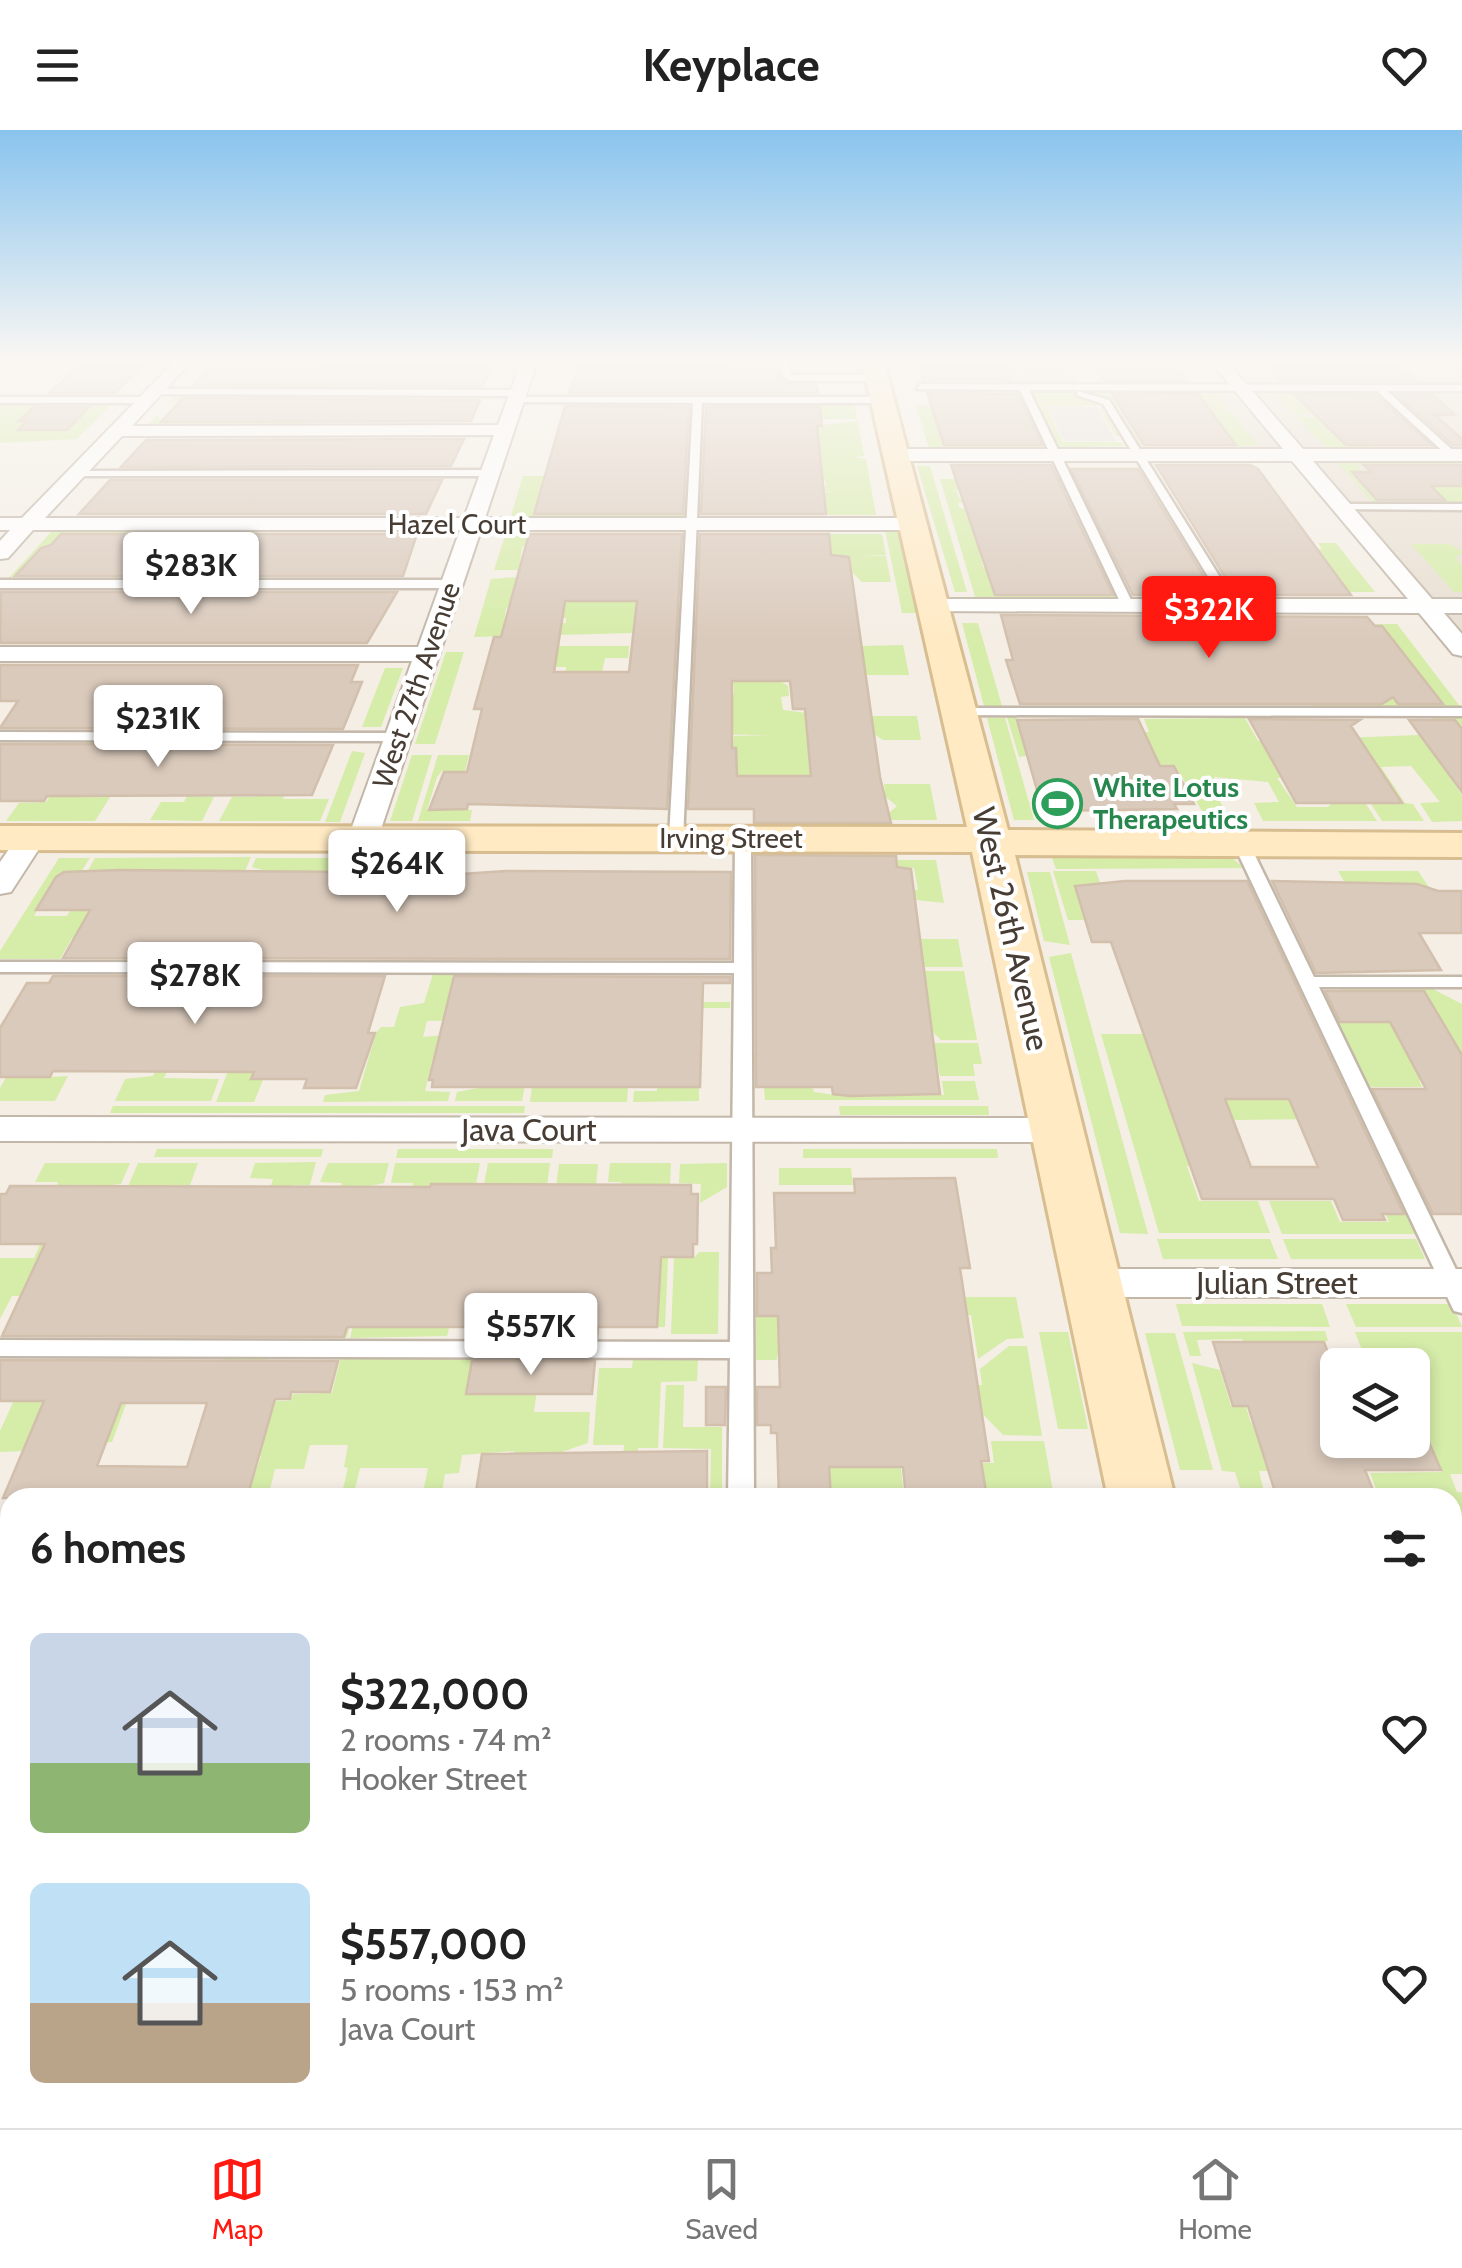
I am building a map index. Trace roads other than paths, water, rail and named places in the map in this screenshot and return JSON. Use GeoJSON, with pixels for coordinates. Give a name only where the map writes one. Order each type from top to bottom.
{"type":"FeatureCollection","features":[{"type":"Feature","properties":{"kind":"street"},"geometry":{"type":"LineString","coordinates":[[0,552],[94,455]]}},
{"type":"Feature","properties":{"kind":"street","name":"West 27th Avenue"},"geometry":{"type":"LineString","coordinates":[[363,838],[496,455]]}},
{"type":"Feature","properties":{"kind":"street"},"geometry":{"type":"LineString","coordinates":[[896,456],[1457,456]]}},
{"type":"Feature","properties":{"kind":"street","name":"West 26th Avenue"},"geometry":{"type":"LineString","coordinates":[[896,456],[991,841],[1140,1488]]}},
{"type":"Feature","properties":{"kind":"street"},"geometry":{"type":"LineString","coordinates":[[1299,456],[1462,648]]}},
{"type":"Feature","properties":{"kind":"street","name":"Hazel Court"},"geometry":{"type":"LineString","coordinates":[[0,524],[913,524]]}},
{"type":"Feature","properties":{"kind":"street"},"geometry":{"type":"LineString","coordinates":[[933,606],[1462,606]]}},
{"type":"Feature","properties":{"kind":"street"},"geometry":{"type":"LineString","coordinates":[[0,654],[427,654]]}},
{"type":"Feature","properties":{"kind":"street"},"geometry":{"type":"LineString","coordinates":[[0,885],[16,838]]}},
{"type":"Feature","properties":{"kind":"street","name":"Irving Street"},"geometry":{"type":"LineString","coordinates":[[16,838],[743,838],[1045,845],[1462,845]]}},
{"type":"Feature","properties":{"kind":"street","name":"Java Court"},"geometry":{"type":"LineString","coordinates":[[0,1130],[1058,1130]]}},
{"type":"Feature","properties":{"kind":"street","name":"Julian Street"},"geometry":{"type":"LineString","coordinates":[[1092,1284],[1458,1290]]}},
{"type":"Feature","properties":{"kind":"lane"},"geometry":{"type":"LineString","coordinates":[[677,838],[695,455]]}},
{"type":"Feature","properties":{"kind":"lane"},"geometry":{"type":"LineString","coordinates":[[1055,456],[1128,606]]}},
{"type":"Feature","properties":{"kind":"lane"},"geometry":{"type":"LineString","coordinates":[[1139,456],[1232,606]]}},
{"type":"Feature","properties":{"kind":"lane"},"geometry":{"type":"LineString","coordinates":[[76,474],[490,474]]}},
{"type":"Feature","properties":{"kind":"lane"},"geometry":{"type":"LineString","coordinates":[[1342,507],[1462,507]]}},
{"type":"Feature","properties":{"kind":"lane"},"geometry":{"type":"LineString","coordinates":[[0,584],[451,584]]}},
{"type":"Feature","properties":{"kind":"lane"},"geometry":{"type":"LineString","coordinates":[[959,712],[1462,712]]}},
{"type":"Feature","properties":{"kind":"lane"},"geometry":{"type":"LineString","coordinates":[[0,736],[398,737]]}},
{"type":"Feature","properties":{"kind":"lane"},"geometry":{"type":"LineString","coordinates":[[741,1488],[743,838]]}},
{"type":"Feature","properties":{"kind":"lane"},"geometry":{"type":"LineString","coordinates":[[1242,845],[1458,1290]]}},
{"type":"Feature","properties":{"kind":"lane"},"geometry":{"type":"LineString","coordinates":[[0,967],[742,968]]}},
{"type":"Feature","properties":{"kind":"lane"},"geometry":{"type":"LineString","coordinates":[[1307,982],[1462,982]]}},
{"type":"Feature","properties":{"kind":"lane"},"geometry":{"type":"LineString","coordinates":[[0,1348],[742,1350]]}},
{"type":"Feature","properties":{"kind":"place","name":"White Lotus Therapeutics"},"geometry":{"type":"Point","coordinates":[1058,803]}}]}
